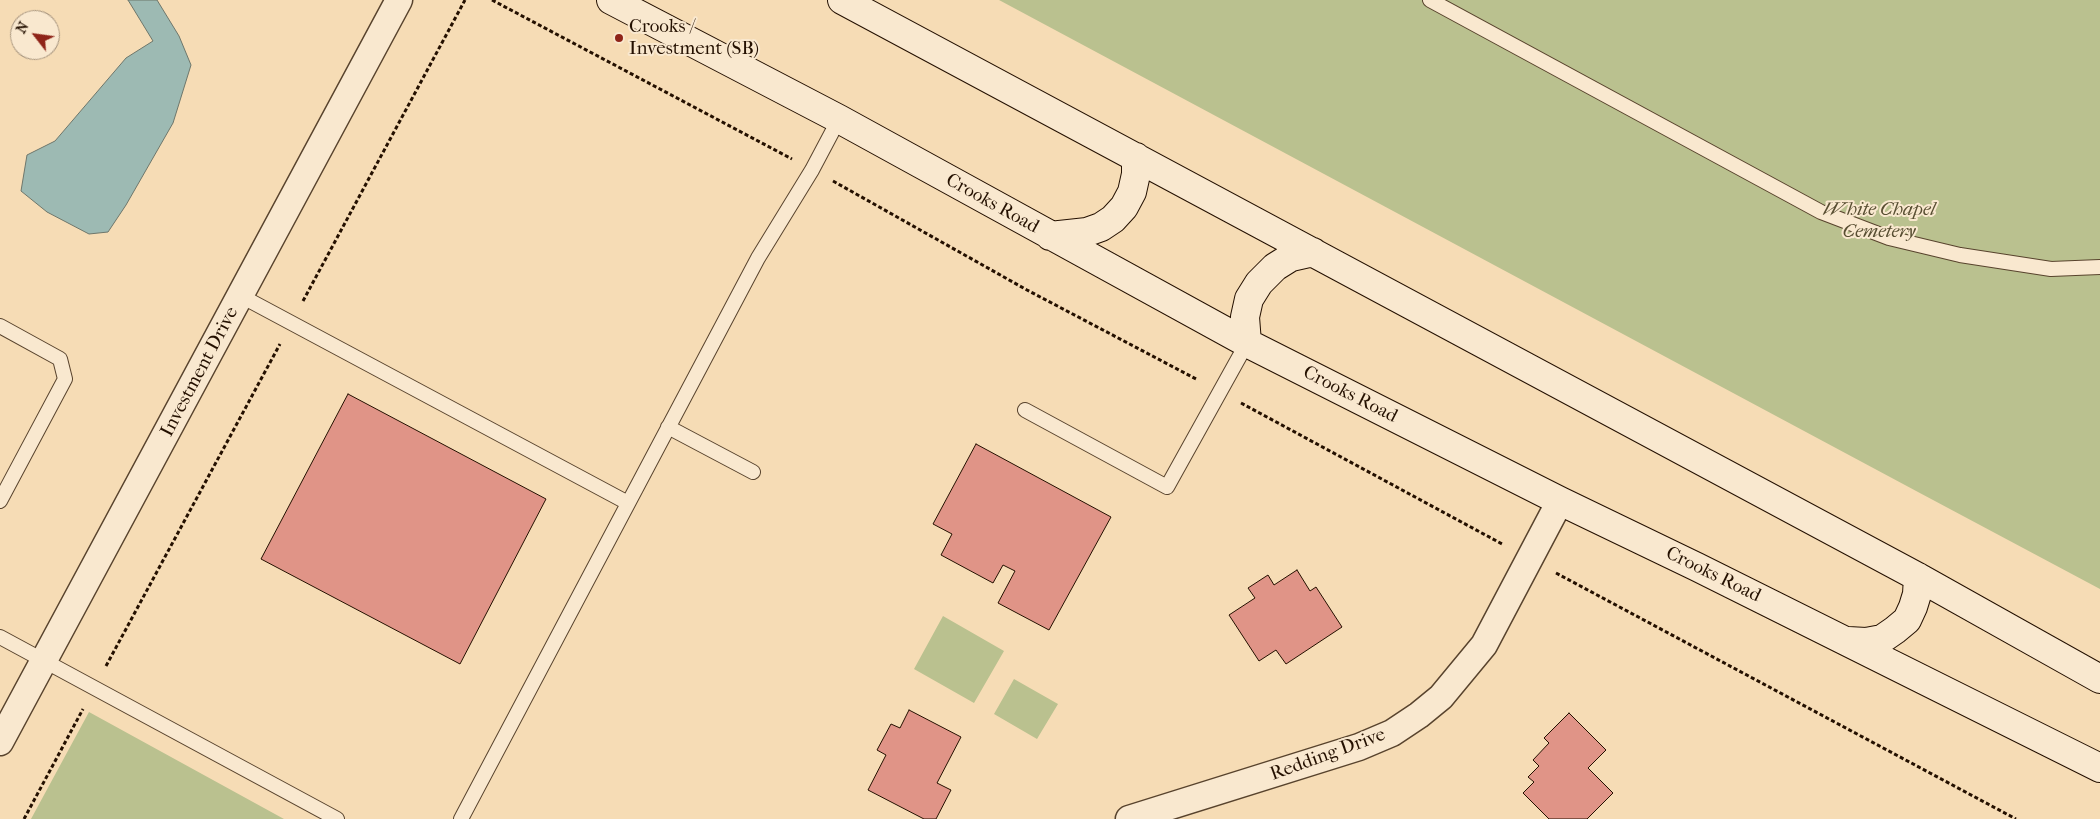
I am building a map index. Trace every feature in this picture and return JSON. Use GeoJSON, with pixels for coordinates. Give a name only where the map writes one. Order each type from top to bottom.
{"type":"FeatureCollection","features":[{"type":"Feature","properties":{"kind":"main road","name":"Crooks Road"},"geometry":{"type":"LineString","coordinates":[[611,0],[839,120],[1247,343],[1560,501],[1848,641],[2100,768]]}},
{"type":"Feature","properties":{"kind":"main road"},"geometry":{"type":"LineString","coordinates":[[842,0],[1918,577],[2100,679]]}},
{"type":"Feature","properties":{"kind":"main road"},"geometry":{"type":"LineString","coordinates":[[1050,236],[1087,232],[1101,227],[1113,219],[1124,207],[1132,192],[1136,174],[1136,157]]}},
{"type":"Feature","properties":{"kind":"main road"},"geometry":{"type":"LineString","coordinates":[[1247,343],[1245,317],[1249,299],[1259,283],[1275,267],[1291,257],[1313,252]]}},
{"type":"Feature","properties":{"kind":"main road"},"geometry":{"type":"LineString","coordinates":[[1848,641],[1866,642],[1882,639],[1907,620],[1917,594],[1918,577]]}},
{"type":"Feature","properties":{"kind":"street","name":"Investment Drive"},"geometry":{"type":"LineString","coordinates":[[0,742],[399,0]]}},
{"type":"Feature","properties":{"kind":"street","name":"Redding Drive"},"geometry":{"type":"LineString","coordinates":[[1129,819],[1359,748],[1392,732],[1419,715],[1440,697],[1484,645],[1560,501]]}},
{"type":"Feature","properties":{"kind":"lane"},"geometry":{"type":"LineString","coordinates":[[1430,0],[1830,215],[1889,238],[1960,256],[2051,268],[2100,267]]}},
{"type":"Feature","properties":{"kind":"lane"},"geometry":{"type":"LineString","coordinates":[[461,819],[758,258],[812,170],[839,120]]}},
{"type":"Feature","properties":{"kind":"lane"},"geometry":{"type":"LineString","coordinates":[[241,296],[628,503]]}},
{"type":"Feature","properties":{"kind":"lane"},"geometry":{"type":"LineString","coordinates":[[0,326],[60,360],[65,379],[0,501]]}},
{"type":"Feature","properties":{"kind":"lane"},"geometry":{"type":"LineString","coordinates":[[1025,410],[1167,487],[1247,343]]}},
{"type":"Feature","properties":{"kind":"lane"},"geometry":{"type":"LineString","coordinates":[[668,427],[753,472]]}},
{"type":"Feature","properties":{"kind":"lane"},"geometry":{"type":"LineString","coordinates":[[0,637],[337,819]]}},
{"type":"Feature","properties":{"kind":"path"},"geometry":{"type":"LineString","coordinates":[[302,301],[465,0]]}},
{"type":"Feature","properties":{"kind":"path"},"geometry":{"type":"LineString","coordinates":[[492,0],[812,170],[1027,290],[1203,382]]}},
{"type":"Feature","properties":{"kind":"path"},"geometry":{"type":"LineString","coordinates":[[101,674],[277,349]]}},
{"type":"Feature","properties":{"kind":"path"},"geometry":{"type":"LineString","coordinates":[[1235,400],[1509,547]]}},
{"type":"Feature","properties":{"kind":"path"},"geometry":{"type":"LineString","coordinates":[[1551,570],[2016,819]]}},
{"type":"Feature","properties":{"kind":"path"},"geometry":{"type":"LineString","coordinates":[[24,819],[82,710]]}},
{"type":"Feature","properties":{"kind":"green space","name":"White Chapel Cemetery"},"geometry":{"type":"Polygon","coordinates":[[[999,0],[2100,0],[2100,589],[1918,492],[999,0]]]}},
{"type":"Feature","properties":{"kind":"green space"},"geometry":{"type":"Polygon","coordinates":[[[943,616],[1004,651],[974,703],[914,669],[943,616]]]}},
{"type":"Feature","properties":{"kind":"green space"},"geometry":{"type":"Polygon","coordinates":[[[1014,679],[1058,704],[1037,739],[994,714],[1014,679]]]}},
{"type":"Feature","properties":{"kind":"green space"},"geometry":{"type":"Polygon","coordinates":[[[89,712],[284,819],[31,819],[89,712]]]}},
{"type":"Feature","properties":{"kind":"water"},"geometry":{"type":"Polygon","coordinates":[[[128,0],[157,0],[179,36],[191,65],[173,123],[126,205],[108,232],[89,234],[47,212],[21,191],[27,155],[55,141],[126,58],[153,41],[128,0]]]}},
{"type":"Feature","properties":{"kind":"building"},"geometry":{"type":"Polygon","coordinates":[[[348,394],[546,499],[460,664],[261,559],[348,394]]]}},
{"type":"Feature","properties":{"kind":"building"},"geometry":{"type":"Polygon","coordinates":[[[976,444],[1111,517],[1049,630],[998,603],[1015,571],[1003,565],[993,583],[941,555],[952,534],[933,524],[976,444]]]}},
{"type":"Feature","properties":{"kind":"building"},"geometry":{"type":"Polygon","coordinates":[[[1297,570],[1310,591],[1316,587],[1342,627],[1286,664],[1276,650],[1259,661],[1229,615],[1255,598],[1248,588],[1268,575],[1274,585],[1297,570]]]}},
{"type":"Feature","properties":{"kind":"building"},"geometry":{"type":"Polygon","coordinates":[[[909,710],[961,737],[937,783],[951,790],[936,819],[924,819],[868,790],[886,755],[877,750],[891,724],[900,728],[909,710]]]}},
{"type":"Feature","properties":{"kind":"building"},"geometry":{"type":"Polygon","coordinates":[[[1569,713],[1606,750],[1588,768],[1613,793],[1587,819],[1549,819],[1523,793],[1534,782],[1528,777],[1539,766],[1533,760],[1549,743],[1544,738],[1569,713]]]}},
{"type":"Feature","properties":{"kind":"place","name":"Crooks / Investment (SB)"},"geometry":{"type":"Point","coordinates":[619,38]}}]}
